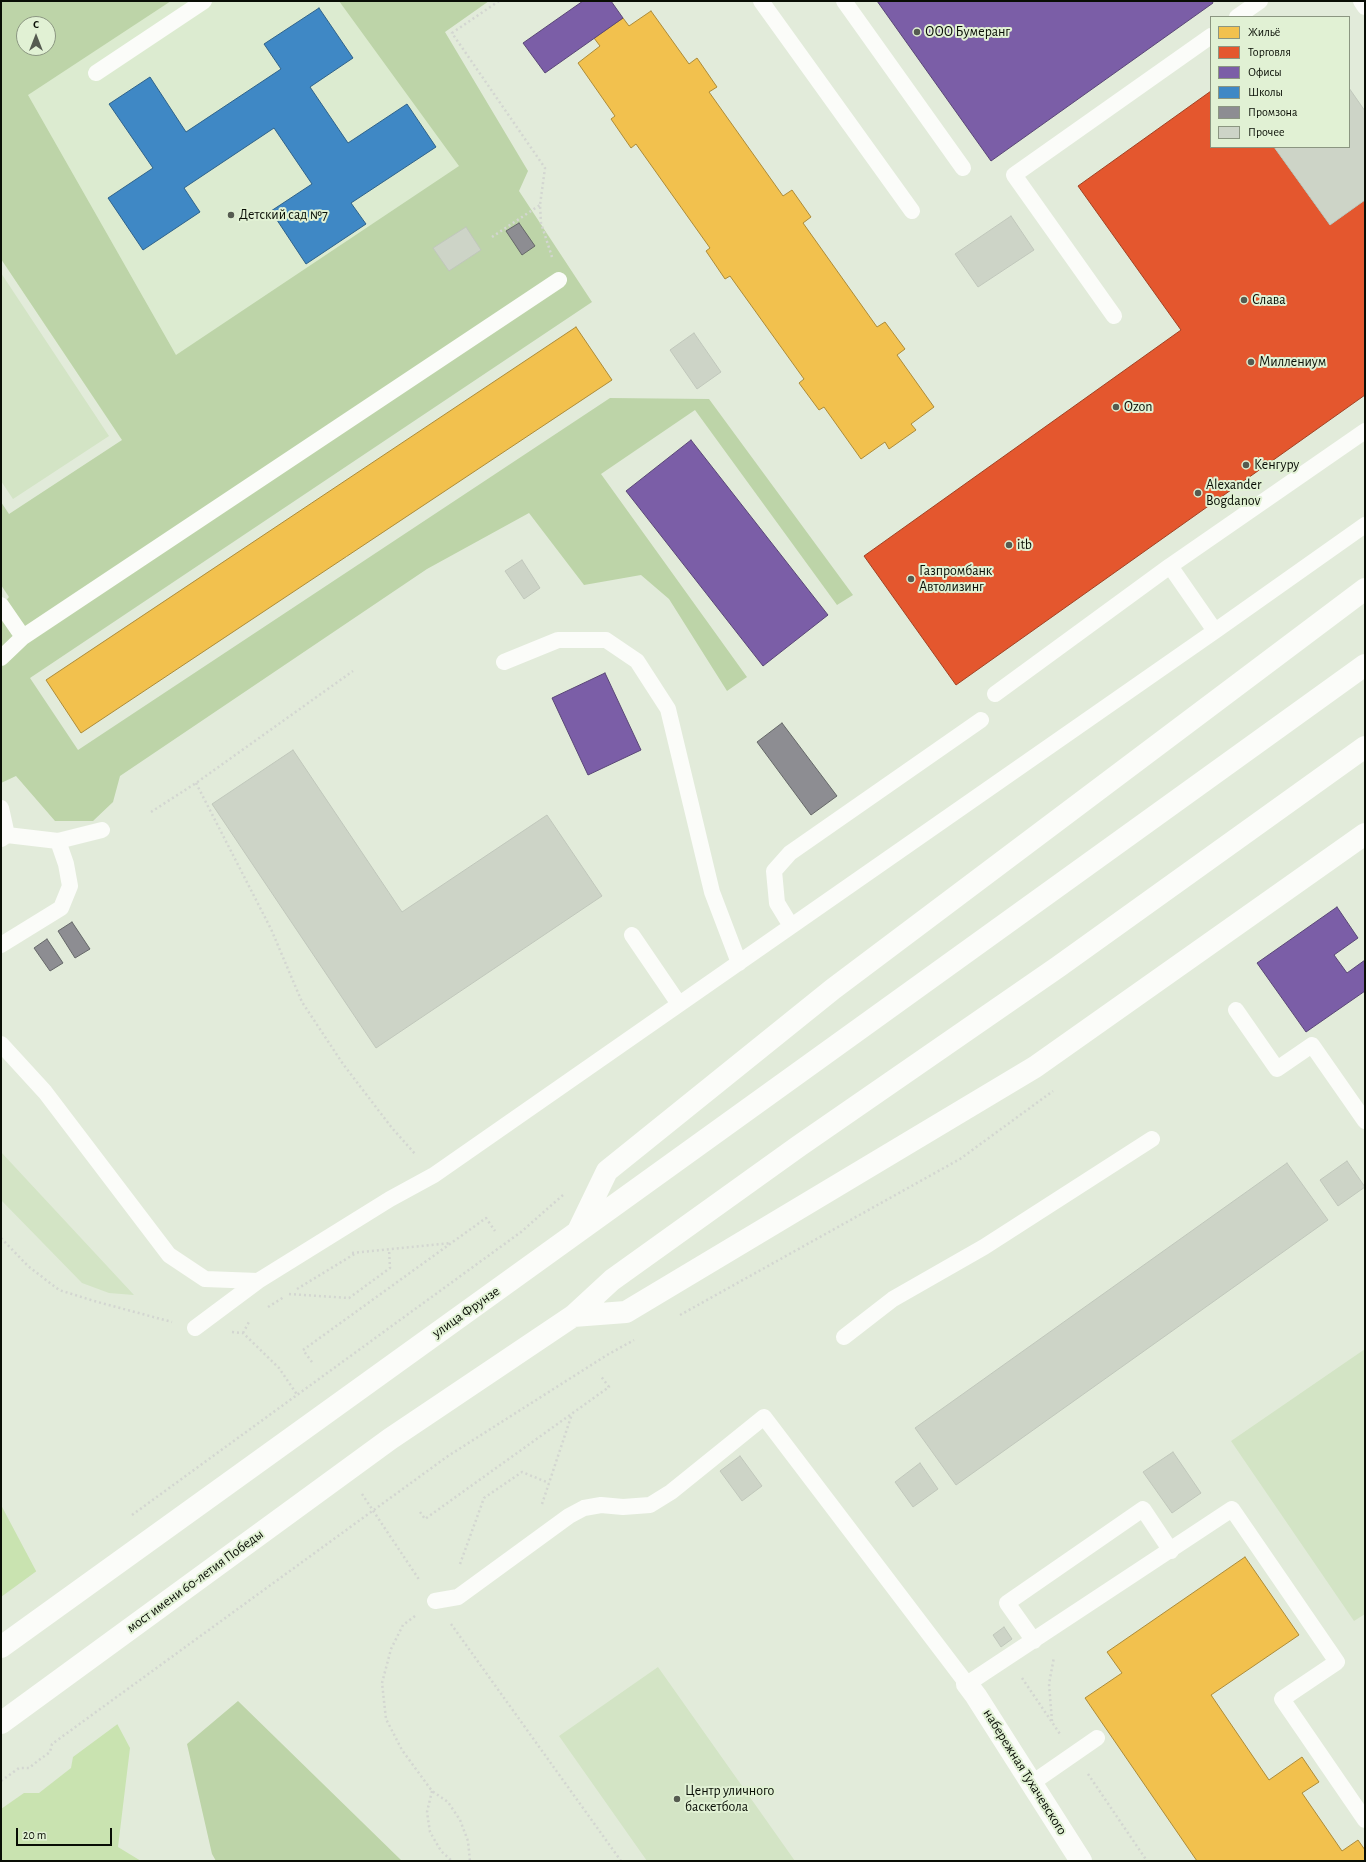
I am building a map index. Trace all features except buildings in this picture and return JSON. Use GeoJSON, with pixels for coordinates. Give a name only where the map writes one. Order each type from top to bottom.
{"type":"FeatureCollection","features":[{"type":"Feature","properties":{"kind":"main road"},"geometry":{"type":"LineString","coordinates":[[577,1234],[607,1171],[833,989],[1365,589]]}},
{"type":"Feature","properties":{"kind":"main road","name":"улица Фрунзе"},"geometry":{"type":"LineString","coordinates":[[1,1647],[577,1234],[1365,665]]}},
{"type":"Feature","properties":{"kind":"main road"},"geometry":{"type":"LineString","coordinates":[[573,1316],[618,1275],[799,1146],[1058,967],[1365,747]]}},
{"type":"Feature","properties":{"kind":"main road"},"geometry":{"type":"LineString","coordinates":[[573,1316],[626,1312],[1035,1068],[1365,834]]}},
{"type":"Feature","properties":{"kind":"main road","name":"мост имени 60-летия Победы"},"geometry":{"type":"LineString","coordinates":[[1,1723],[390,1439],[573,1316]]}},
{"type":"Feature","properties":{"kind":"main road","name":"набережная Тухачевского"},"geometry":{"type":"LineString","coordinates":[[967,1684],[1081,1861]]}},
{"type":"Feature","properties":{"kind":"lane"},"geometry":{"type":"LineString","coordinates":[[96,73],[204,1]]}},
{"type":"Feature","properties":{"kind":"lane"},"geometry":{"type":"LineString","coordinates":[[761,1],[912,211]]}},
{"type":"Feature","properties":{"kind":"lane"},"geometry":{"type":"LineString","coordinates":[[844,1],[963,168]]}},
{"type":"Feature","properties":{"kind":"lane"},"geometry":{"type":"LineString","coordinates":[[1238,16],[1260,1]]}},
{"type":"Feature","properties":{"kind":"lane"},"geometry":{"type":"LineString","coordinates":[[1361,1],[1365,7]]}},
{"type":"Feature","properties":{"kind":"lane"},"geometry":{"type":"LineString","coordinates":[[1114,316],[1014,176],[1210,37]]}},
{"type":"Feature","properties":{"kind":"lane"},"geometry":{"type":"LineString","coordinates":[[1,658],[23,637],[559,280]]}},
{"type":"Feature","properties":{"kind":"lane"},"geometry":{"type":"LineString","coordinates":[[995,694],[1170,566],[1365,431]]}},
{"type":"Feature","properties":{"kind":"lane"},"geometry":{"type":"LineString","coordinates":[[195,1328],[258,1282],[390,1199],[434,1175],[1365,525]]}},
{"type":"Feature","properties":{"kind":"lane"},"geometry":{"type":"LineString","coordinates":[[1170,566],[1215,631]]}},
{"type":"Feature","properties":{"kind":"lane"},"geometry":{"type":"LineString","coordinates":[[1,605],[23,637]]}},
{"type":"Feature","properties":{"kind":"lane"},"geometry":{"type":"LineString","coordinates":[[504,662],[558,640],[606,640],[637,661],[668,710],[712,892],[739,963]]}},
{"type":"Feature","properties":{"kind":"lane"},"geometry":{"type":"LineString","coordinates":[[791,926],[778,903],[774,871],[790,853],[981,720]]}},
{"type":"Feature","properties":{"kind":"lane"},"geometry":{"type":"LineString","coordinates":[[1,808],[4,837],[58,841],[102,830]]}},
{"type":"Feature","properties":{"kind":"lane"},"geometry":{"type":"LineString","coordinates":[[1,945],[61,908],[70,886],[66,864],[58,841]]}},
{"type":"Feature","properties":{"kind":"lane"},"geometry":{"type":"LineString","coordinates":[[632,935],[679,1004]]}},
{"type":"Feature","properties":{"kind":"lane"},"geometry":{"type":"LineString","coordinates":[[1236,1010],[1277,1069],[1312,1045],[1365,1121]]}},
{"type":"Feature","properties":{"kind":"lane"},"geometry":{"type":"LineString","coordinates":[[1,1044],[45,1092],[169,1255],[205,1279],[258,1282]]}},
{"type":"Feature","properties":{"kind":"lane"},"geometry":{"type":"LineString","coordinates":[[844,1337],[893,1299],[984,1247],[1152,1139]]}},
{"type":"Feature","properties":{"kind":"lane"},"geometry":{"type":"LineString","coordinates":[[435,1602],[458,1597],[569,1516],[584,1508],[601,1505],[623,1507],[650,1505],[671,1492],[764,1417],[967,1684],[1171,1551],[1232,1509],[1336,1662],[1282,1699],[1365,1820]]}},
{"type":"Feature","properties":{"kind":"lane"},"geometry":{"type":"LineString","coordinates":[[1034,1641],[1007,1603],[1143,1509],[1171,1551]]}},
{"type":"Feature","properties":{"kind":"lane"},"geometry":{"type":"LineString","coordinates":[[1032,1783],[1097,1738]]}},
{"type":"Feature","properties":{"kind":"path"},"geometry":{"type":"LineString","coordinates":[[499,1],[452,33],[545,168],[540,205],[541,223],[559,280]]}},
{"type":"Feature","properties":{"kind":"path"},"geometry":{"type":"LineString","coordinates":[[492,237],[540,205]]}},
{"type":"Feature","properties":{"kind":"path"},"geometry":{"type":"LineString","coordinates":[[151,812],[196,783],[353,671]]}},
{"type":"Feature","properties":{"kind":"path"},"geometry":{"type":"LineString","coordinates":[[196,783],[271,929],[302,1002],[343,1064],[392,1128],[434,1175]]}},
{"type":"Feature","properties":{"kind":"path"},"geometry":{"type":"LineString","coordinates":[[312,1362],[303,1350],[452,1242],[486,1218],[495,1231]]}},
{"type":"Feature","properties":{"kind":"path"},"geometry":{"type":"LineString","coordinates":[[263,1311],[357,1253],[452,1242]]}},
{"type":"Feature","properties":{"kind":"path"},"geometry":{"type":"LineString","coordinates":[[289,1294],[349,1298],[390,1268],[389,1249]]}},
{"type":"Feature","properties":{"kind":"path"},"geometry":{"type":"LineString","coordinates":[[243,1333],[250,1319]]}},
{"type":"Feature","properties":{"kind":"path"},"geometry":{"type":"LineString","coordinates":[[129,1517],[367,1345]]}},
{"type":"Feature","properties":{"kind":"path"},"geometry":{"type":"LineString","coordinates":[[420,1512],[425,1518],[609,1387],[600,1375]]}},
{"type":"Feature","properties":{"kind":"path"},"geometry":{"type":"LineString","coordinates":[[540,1509],[572,1413]]}},
{"type":"Feature","properties":{"kind":"path"},"geometry":{"type":"LineString","coordinates":[[1,1781],[19,1768],[29,1768],[50,1752],[52,1744],[448,1456]]}},
{"type":"Feature","properties":{"kind":"path"},"geometry":{"type":"LineString","coordinates":[[458,1569],[484,1498],[522,1472],[549,1483]]}},
{"type":"Feature","properties":{"kind":"path"},"geometry":{"type":"LineString","coordinates":[[435,1602],[403,1625],[391,1649],[382,1683],[386,1719],[402,1750],[432,1791],[448,1802],[460,1820],[468,1841],[470,1861]]}},
{"type":"Feature","properties":{"kind":"path"},"geometry":{"type":"LineString","coordinates":[[1052,1721],[1048,1684],[1055,1653]]}},
{"type":"Feature","properties":{"kind":"path"},"geometry":{"type":"LineString","coordinates":[[432,1791],[427,1812],[430,1832],[441,1851],[452,1861]]}},
{"type":"Feature","properties":{"kind":"shaded area"},"geometry":{"type":"Polygon","coordinates":[[[1,1],[171,1],[28,95],[176,355],[459,166],[339,1],[489,1],[445,32],[528,171],[519,191],[592,302],[30,678],[78,750],[610,398],[709,399],[853,595],[837,605],[695,410],[601,474],[747,677],[727,691],[669,599],[641,575],[584,585],[529,513],[427,569],[120,776],[113,802],[93,821],[55,821],[16,776],[1,783],[1,606],[9,597],[1,585],[1,502],[9,514],[122,440],[1,259],[1,1]]]}},
{"type":"Feature","properties":{"kind":"shaded area","name":"Детский сад №7"},"geometry":{"type":"Polygon","coordinates":[[[39,1],[479,1],[435,30],[528,171],[122,440],[1,259],[1,26],[16,16],[16,56],[56,56],[56,16],[16,16],[39,1]]]}},
{"type":"Feature","properties":{"kind":"shaded area"},"geometry":{"type":"Polygon","coordinates":[[[1,273],[109,436],[13,499],[1,481],[1,273]]]}},
{"type":"Feature","properties":{"kind":"shaded area"},"geometry":{"type":"Polygon","coordinates":[[[1,1152],[134,1295],[109,1293],[82,1283],[1,1200],[1,1152]]]}},
{"type":"Feature","properties":{"kind":"shaded area"},"geometry":{"type":"Polygon","coordinates":[[[1365,1349],[1365,1614],[1354,1621],[1231,1441],[1365,1349]]]}},
{"type":"Feature","properties":{"kind":"shaded area"},"geometry":{"type":"Polygon","coordinates":[[[1,1505],[130,1748],[118,1847],[141,1861],[1,1861],[1,1505]]]}},
{"type":"Feature","properties":{"kind":"shaded area","name":"Центр уличного баскетбола"},"geometry":{"type":"Polygon","coordinates":[[[658,1667],[795,1861],[647,1861],[559,1736],[658,1667]]]}},
{"type":"Feature","properties":{"kind":"shaded area"},"geometry":{"type":"Polygon","coordinates":[[[238,1701],[402,1861],[216,1861],[212,1854],[187,1744],[238,1701]]]}},
{"type":"Feature","properties":{"kind":"pier"},"geometry":{"type":"Polygon","coordinates":[[[38,1570],[119,1723],[73,1757],[71,1768],[39,1793],[24,1793],[1,1809],[1,1597],[38,1570]]]}},
{"type":"Feature","properties":{"kind":"place","name":"ООО Бумеранг"},"geometry":{"type":"Point","coordinates":[917,32]}},
{"type":"Feature","properties":{"kind":"place","name":"Детский сад №7"},"geometry":{"type":"Point","coordinates":[231,215]}},
{"type":"Feature","properties":{"kind":"place","name":"Слава"},"geometry":{"type":"Point","coordinates":[1244,300]}},
{"type":"Feature","properties":{"kind":"place","name":"Миллениум"},"geometry":{"type":"Point","coordinates":[1251,362]}},
{"type":"Feature","properties":{"kind":"place","name":"Ozon"},"geometry":{"type":"Point","coordinates":[1116,407]}},
{"type":"Feature","properties":{"kind":"place","name":"Кенгуру"},"geometry":{"type":"Point","coordinates":[1246,465]}},
{"type":"Feature","properties":{"kind":"place","name":"Alexander Bogdanov"},"geometry":{"type":"Point","coordinates":[1198,493]}},
{"type":"Feature","properties":{"kind":"place","name":"itb"},"geometry":{"type":"Point","coordinates":[1009,545]}},
{"type":"Feature","properties":{"kind":"place","name":"Газпромбанк Автолизинг"},"geometry":{"type":"Point","coordinates":[911,579]}},
{"type":"Feature","properties":{"kind":"place","name":"Центр уличного баскетбола"},"geometry":{"type":"Point","coordinates":[677,1799]}}]}
